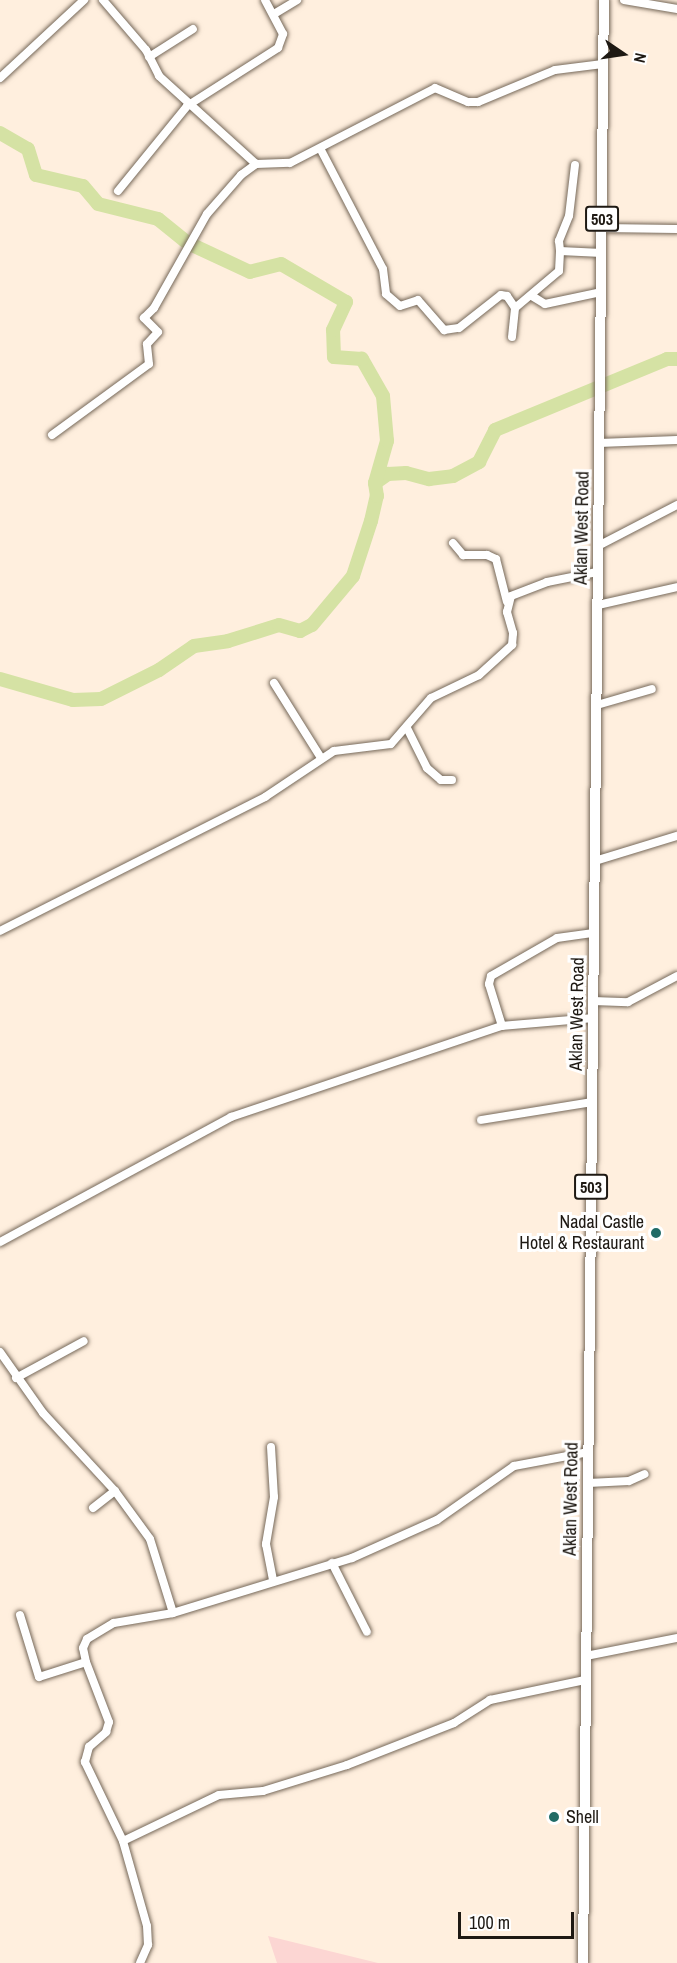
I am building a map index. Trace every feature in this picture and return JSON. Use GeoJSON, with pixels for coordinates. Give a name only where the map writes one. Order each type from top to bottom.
{"type":"FeatureCollection","features":[{"type":"Feature","properties":{"kind":"main road","name":"503"},"geometry":{"type":"LineString","coordinates":[[603,64],[604,0]]}},
{"type":"Feature","properties":{"kind":"main road","name":"Aklan West Road"},"geometry":{"type":"LineString","coordinates":[[583,1963],[603,64]]}},
{"type":"Feature","properties":{"kind":"street"},"geometry":{"type":"LineString","coordinates":[[0,78],[84,0]]}},
{"type":"Feature","properties":{"kind":"street"},"geometry":{"type":"LineString","coordinates":[[103,0],[150,57],[159,76],[187,106],[256,164]]}},
{"type":"Feature","properties":{"kind":"street"},"geometry":{"type":"LineString","coordinates":[[118,191],[187,106],[278,48],[283,34],[266,0]]}},
{"type":"Feature","properties":{"kind":"street"},"geometry":{"type":"LineString","coordinates":[[274,14],[297,0]]}},
{"type":"Feature","properties":{"kind":"street"},"geometry":{"type":"LineString","coordinates":[[624,0],[677,9]]}},
{"type":"Feature","properties":{"kind":"street"},"geometry":{"type":"LineString","coordinates":[[150,57],[193,29]]}},
{"type":"Feature","properties":{"kind":"street"},"geometry":{"type":"LineString","coordinates":[[52,435],[149,364],[147,344],[158,332],[144,318],[154,309],[207,214],[241,175],[256,164],[290,163],[321,150],[435,88],[468,102],[478,102],[555,70],[603,64]]}},
{"type":"Feature","properties":{"kind":"street"},"geometry":{"type":"LineString","coordinates":[[321,150],[376,253],[383,268],[386,294],[394,304],[400,306],[418,300],[444,330],[452,331],[501,295],[507,296],[515,308],[512,337]]}},
{"type":"Feature","properties":{"kind":"street"},"geometry":{"type":"LineString","coordinates":[[515,308],[559,271],[559,241],[569,216],[575,165]]}},
{"type":"Feature","properties":{"kind":"street"},"geometry":{"type":"LineString","coordinates":[[602,228],[677,229]]}},
{"type":"Feature","properties":{"kind":"street"},"geometry":{"type":"LineString","coordinates":[[560,251],[602,253]]}},
{"type":"Feature","properties":{"kind":"street"},"geometry":{"type":"LineString","coordinates":[[532,296],[545,304],[601,292]]}},
{"type":"Feature","properties":{"kind":"street"},"geometry":{"type":"LineString","coordinates":[[599,443],[677,440]]}},
{"type":"Feature","properties":{"kind":"street"},"geometry":{"type":"LineString","coordinates":[[598,546],[677,505]]}},
{"type":"Feature","properties":{"kind":"street"},"geometry":{"type":"LineString","coordinates":[[0,931],[265,797],[334,751],[391,744],[431,698],[479,675],[512,645],[513,633],[507,602],[496,559],[487,555],[464,555],[453,543]]}},
{"type":"Feature","properties":{"kind":"street"},"geometry":{"type":"LineString","coordinates":[[507,602],[511,596],[528,588],[597,572]]}},
{"type":"Feature","properties":{"kind":"street"},"geometry":{"type":"LineString","coordinates":[[598,605],[677,587]]}},
{"type":"Feature","properties":{"kind":"street"},"geometry":{"type":"LineString","coordinates":[[274,683],[321,758]]}},
{"type":"Feature","properties":{"kind":"street"},"geometry":{"type":"LineString","coordinates":[[597,705],[652,689]]}},
{"type":"Feature","properties":{"kind":"street"},"geometry":{"type":"LineString","coordinates":[[407,728],[427,768],[441,780],[452,780]]}},
{"type":"Feature","properties":{"kind":"street"},"geometry":{"type":"LineString","coordinates":[[595,861],[677,836]]}},
{"type":"Feature","properties":{"kind":"street"},"geometry":{"type":"LineString","coordinates":[[502,1026],[489,984],[490,976],[557,938],[594,933]]}},
{"type":"Feature","properties":{"kind":"street"},"geometry":{"type":"LineString","coordinates":[[593,1001],[628,1002],[677,976]]}},
{"type":"Feature","properties":{"kind":"street"},"geometry":{"type":"LineString","coordinates":[[0,1242],[231,1116],[502,1026],[593,1018]]}},
{"type":"Feature","properties":{"kind":"street"},"geometry":{"type":"LineString","coordinates":[[481,1120],[592,1102]]}},
{"type":"Feature","properties":{"kind":"street"},"geometry":{"type":"LineString","coordinates":[[16,1378],[84,1341]]}},
{"type":"Feature","properties":{"kind":"street"},"geometry":{"type":"LineString","coordinates":[[0,1352],[16,1378],[43,1413],[115,1491],[150,1539],[173,1613]]}},
{"type":"Feature","properties":{"kind":"street"},"geometry":{"type":"LineString","coordinates":[[271,1447],[274,1497],[266,1544],[273,1581]]}},
{"type":"Feature","properties":{"kind":"street"},"geometry":{"type":"LineString","coordinates":[[140,1963],[148,1936],[123,1842],[85,1762],[89,1747],[106,1732],[108,1722],[86,1662],[83,1648],[87,1639],[114,1623],[173,1613],[332,1563],[437,1520],[514,1466],[589,1452]]}},
{"type":"Feature","properties":{"kind":"street"},"geometry":{"type":"LineString","coordinates":[[588,1483],[629,1481],[645,1474]]}},
{"type":"Feature","properties":{"kind":"street"},"geometry":{"type":"LineString","coordinates":[[93,1508],[115,1491]]}},
{"type":"Feature","properties":{"kind":"street"},"geometry":{"type":"LineString","coordinates":[[332,1563],[367,1632]]}},
{"type":"Feature","properties":{"kind":"street"},"geometry":{"type":"LineString","coordinates":[[20,1615],[39,1677],[86,1662]]}},
{"type":"Feature","properties":{"kind":"street"},"geometry":{"type":"LineString","coordinates":[[586,1656],[677,1638]]}},
{"type":"Feature","properties":{"kind":"street"},"geometry":{"type":"LineString","coordinates":[[123,1842],[219,1795],[263,1791],[347,1765],[454,1723],[490,1700],[585,1680]]}},
{"type":"Feature","properties":{"kind":"shaded area"},"geometry":{"type":"Polygon","coordinates":[[[268,1936],[378,1963],[277,1963],[268,1936]]]}},
{"type":"Feature","properties":{"kind":"waterway"},"geometry":{"type":"LineString","coordinates":[[0,133],[28,149],[36,175],[83,186],[98,204],[158,219],[185,241]]}},
{"type":"Feature","properties":{"kind":"waterway"},"geometry":{"type":"LineString","coordinates":[[0,679],[73,700],[101,699],[159,670],[194,646],[228,641],[279,625],[300,631],[312,625],[353,576],[371,521],[377,496],[375,483],[387,441],[383,396],[362,359],[334,357],[333,330],[346,302],[281,264],[250,272],[192,245]]}},
{"type":"Feature","properties":{"kind":"waterway"},"geometry":{"type":"LineString","coordinates":[[375,483],[388,474],[406,473],[429,479],[453,476],[479,462],[495,430],[667,359],[677,359]]}},
{"type":"Feature","properties":{"kind":"place","name":"Nadal Castle Hotel & Restaurant"},"geometry":{"type":"Point","coordinates":[656,1233]}},
{"type":"Feature","properties":{"kind":"place","name":"Shell"},"geometry":{"type":"Point","coordinates":[554,1817]}}]}
